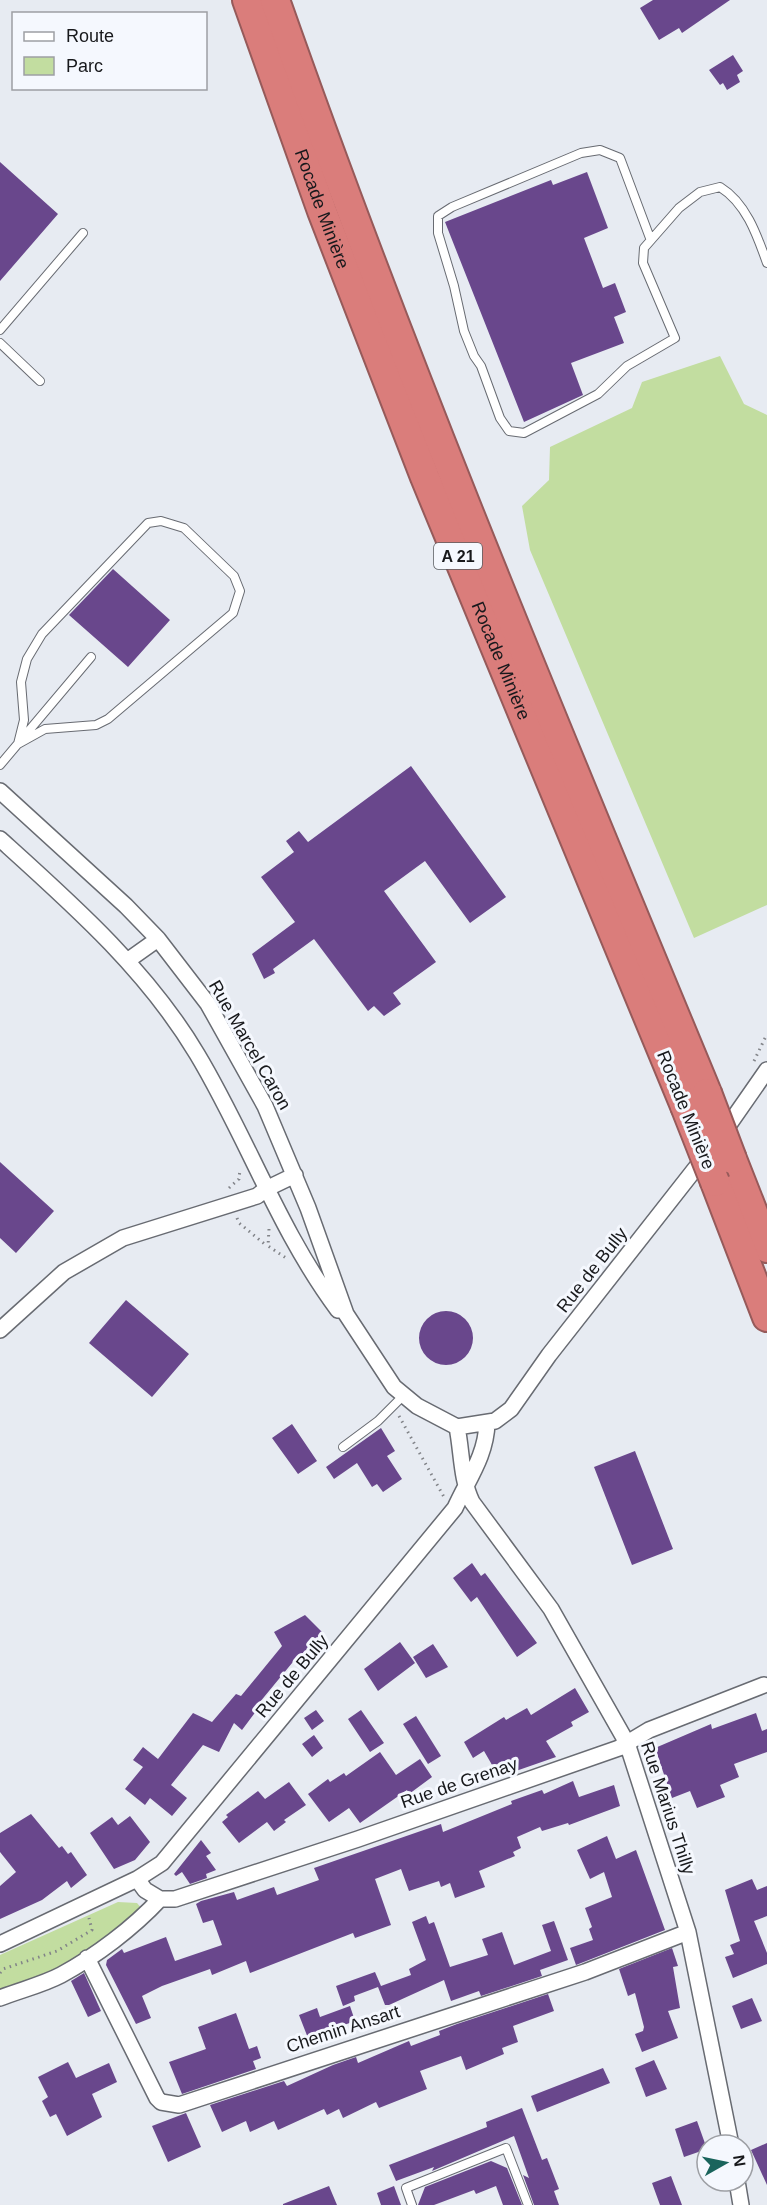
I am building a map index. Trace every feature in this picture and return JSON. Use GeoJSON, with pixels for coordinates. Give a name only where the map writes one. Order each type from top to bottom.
{"type":"FeatureCollection","features":[{"type":"Feature","properties":{"kind":"highway","name":"Rocade Minière"},"geometry":{"type":"LineString","coordinates":[[247,0],[326,222],[425,477],[696,1100],[732,1159],[767,1248]]}},
{"type":"Feature","properties":{"kind":"highway","name":"Rocade Minière"},"geometry":{"type":"LineString","coordinates":[[274,0],[345,199],[696,1100],[715,1182],[767,1317]]}},
{"type":"Feature","properties":{"kind":"street","name":"Rue Marcel Caron"},"geometry":{"type":"LineString","coordinates":[[0,791],[126,906],[158,939],[208,1004],[265,1106],[295,1175],[346,1314],[372,1356],[403,1396],[428,1413],[457,1427]]}},
{"type":"Feature","properties":{"kind":"street","name":"Rue Marcel Caron"},"geometry":{"type":"LineString","coordinates":[[0,839],[66,899],[127,961],[196,1052],[290,1232],[337,1309],[346,1314]]}},
{"type":"Feature","properties":{"kind":"street"},"geometry":{"type":"LineString","coordinates":[[127,961],[158,939]]}},
{"type":"Feature","properties":{"kind":"street","name":"Rue de Bully"},"geometry":{"type":"LineString","coordinates":[[0,1944],[137,1879],[162,1863],[170,1854],[455,1508],[478,1465],[487,1440],[487,1423],[511,1409],[549,1355],[738,1115],[765,1074]]}},
{"type":"Feature","properties":{"kind":"street"},"geometry":{"type":"LineString","coordinates":[[0,1330],[64,1272],[100,1250],[123,1238],[257,1196],[295,1175]]}},
{"type":"Feature","properties":{"kind":"street"},"geometry":{"type":"LineString","coordinates":[[465,1487],[457,1427],[487,1423]]}},
{"type":"Feature","properties":{"kind":"street","name":"Rue Marius Thilly"},"geometry":{"type":"LineString","coordinates":[[465,1487],[480,1513],[551,1609],[627,1743],[688,1932],[729,2133]]}},
{"type":"Feature","properties":{"kind":"street","name":"Rue de Grenay"},"geometry":{"type":"LineString","coordinates":[[160,1899],[175,1899],[357,1839],[627,1743],[649,1730],[764,1685]]}},
{"type":"Feature","properties":{"kind":"street"},"geometry":{"type":"LineString","coordinates":[[0,1998],[59,1976],[87,1958],[148,1911],[160,1899],[145,1890],[137,1879]]}},
{"type":"Feature","properties":{"kind":"street","name":"Chemin Ansart"},"geometry":{"type":"LineString","coordinates":[[87,1958],[157,2098],[161,2102],[179,2105],[585,1972],[688,1932]]}},
{"type":"Feature","properties":{"kind":"lane"},"geometry":{"type":"LineString","coordinates":[[650,238],[620,158],[600,150],[581,153],[452,207],[438,216],[438,233],[454,286],[464,331],[474,356],[481,366],[500,418],[509,431],[524,433],[598,394],[627,366],[675,338],[643,263],[644,248],[650,238],[679,208],[699,192],[720,187],[734,195],[746,214],[767,263]]}},
{"type":"Feature","properties":{"kind":"lane"},"geometry":{"type":"LineString","coordinates":[[0,330],[83,233]]}},
{"type":"Feature","properties":{"kind":"lane"},"geometry":{"type":"LineString","coordinates":[[0,343],[40,381]]}},
{"type":"Feature","properties":{"kind":"lane"},"geometry":{"type":"LineString","coordinates":[[161,521],[184,528],[234,576],[240,591],[233,613],[108,719],[96,725],[45,729],[18,744],[24,720],[21,682],[32,651],[42,634],[148,523],[161,521]]}},
{"type":"Feature","properties":{"kind":"lane"},"geometry":{"type":"LineString","coordinates":[[0,765],[91,657]]}},
{"type":"Feature","properties":{"kind":"lane"},"geometry":{"type":"LineString","coordinates":[[343,1447],[378,1421],[403,1396]]}},
{"type":"Feature","properties":{"kind":"lane"},"geometry":{"type":"LineString","coordinates":[[412,2205],[406,2188],[506,2148],[528,2205]]}},
{"type":"Feature","properties":{"kind":"path"},"geometry":{"type":"LineString","coordinates":[[233,1204],[226,1190],[239,1179],[240,1170],[236,1160]]}},
{"type":"Feature","properties":{"kind":"path"},"geometry":{"type":"LineString","coordinates":[[239,1224],[268,1246]]}},
{"type":"Feature","properties":{"kind":"path"},"geometry":{"type":"LineString","coordinates":[[0,1973],[3,1969],[57,1951],[92,1930],[84,1905]]}},
{"type":"Feature","properties":{"kind":"green space"},"geometry":{"type":"Polygon","coordinates":[[[720,356],[744,404],[767,415],[767,905],[694,938],[530,550],[522,506],[549,480],[550,447],[632,408],[642,382],[720,356]]]}},
{"type":"Feature","properties":{"kind":"green space"},"geometry":{"type":"Polygon","coordinates":[[[118,1902],[137,1903],[143,1910],[58,1971],[0,1994],[0,1955],[118,1902]]]}},
{"type":"Feature","properties":{"kind":"building"},"geometry":{"type":"Polygon","coordinates":[[[653,0],[730,0],[682,33],[679,28],[659,40],[640,8],[653,0]]]}},
{"type":"Feature","properties":{"kind":"building"},"geometry":{"type":"Polygon","coordinates":[[[733,55],[743,71],[737,75],[740,82],[727,90],[723,83],[720,85],[709,70],[733,55]]]}},
{"type":"Feature","properties":{"kind":"building"},"geometry":{"type":"Polygon","coordinates":[[[0,162],[58,214],[0,281],[0,162]]]}},
{"type":"Feature","properties":{"kind":"building"},"geometry":{"type":"Polygon","coordinates":[[[587,172],[608,228],[584,238],[603,288],[615,283],[626,312],[614,317],[624,343],[571,363],[583,395],[524,422],[445,222],[551,180],[553,185],[587,172]]]}},
{"type":"Feature","properties":{"kind":"building"},"geometry":{"type":"Polygon","coordinates":[[[113,569],[170,620],[128,667],[69,615],[113,569]]]}},
{"type":"Feature","properties":{"kind":"building"},"geometry":{"type":"Polygon","coordinates":[[[411,766],[506,897],[470,923],[425,861],[384,891],[436,962],[393,993],[401,1004],[384,1016],[374,1006],[368,1011],[314,939],[273,969],[275,973],[264,979],[252,954],[295,922],[261,877],[294,852],[286,841],[299,831],[308,842],[411,766]]]}},
{"type":"Feature","properties":{"kind":"building"},"geometry":{"type":"Polygon","coordinates":[[[0,1162],[54,1211],[16,1253],[0,1238],[0,1162]]]}},
{"type":"Feature","properties":{"kind":"building"},"geometry":{"type":"Polygon","coordinates":[[[126,1300],[189,1354],[152,1397],[89,1343],[126,1300]]]}},
{"type":"Feature","properties":{"kind":"building"},"geometry":{"type":"Polygon","coordinates":[[[446,1311],[456,1313],[465,1319],[471,1328],[473,1338],[471,1348],[465,1357],[456,1363],[446,1365],[436,1363],[427,1357],[421,1348],[419,1338],[421,1328],[427,1319],[436,1313],[446,1311]]]}},
{"type":"Feature","properties":{"kind":"building"},"geometry":{"type":"Polygon","coordinates":[[[292,1424],[317,1461],[298,1474],[272,1438],[292,1424]]]}},
{"type":"Feature","properties":{"kind":"building"},"geometry":{"type":"Polygon","coordinates":[[[381,1428],[395,1451],[387,1456],[402,1479],[383,1492],[377,1484],[372,1487],[357,1463],[334,1479],[326,1467],[381,1428]]]}},
{"type":"Feature","properties":{"kind":"building"},"geometry":{"type":"Polygon","coordinates":[[[635,1451],[673,1549],[632,1565],[594,1467],[635,1451]]]}},
{"type":"Feature","properties":{"kind":"building"},"geometry":{"type":"Polygon","coordinates":[[[472,1563],[481,1576],[485,1573],[537,1643],[517,1657],[477,1597],[471,1602],[453,1578],[472,1563]]]}},
{"type":"Feature","properties":{"kind":"building"},"geometry":{"type":"Polygon","coordinates":[[[305,1615],[322,1632],[300,1659],[297,1657],[255,1708],[257,1710],[242,1730],[234,1723],[219,1752],[203,1745],[171,1785],[187,1798],[172,1816],[150,1798],[145,1805],[125,1789],[143,1767],[133,1760],[143,1747],[158,1759],[193,1713],[212,1722],[236,1694],[241,1696],[282,1646],[274,1632],[305,1615]]]}},
{"type":"Feature","properties":{"kind":"building"},"geometry":{"type":"Polygon","coordinates":[[[400,1642],[415,1663],[378,1691],[364,1669],[400,1642]]]}},
{"type":"Feature","properties":{"kind":"building"},"geometry":{"type":"Polygon","coordinates":[[[433,1644],[448,1667],[426,1678],[413,1657],[433,1644]]]}},
{"type":"Feature","properties":{"kind":"building"},"geometry":{"type":"Polygon","coordinates":[[[575,1688],[589,1712],[571,1722],[573,1726],[546,1741],[556,1757],[499,1777],[484,1751],[473,1758],[464,1742],[504,1717],[506,1720],[527,1708],[531,1715],[575,1688]]]}},
{"type":"Feature","properties":{"kind":"building"},"geometry":{"type":"Polygon","coordinates":[[[316,1710],[324,1721],[312,1730],[304,1718],[316,1710]]]}},
{"type":"Feature","properties":{"kind":"building"},"geometry":{"type":"Polygon","coordinates":[[[361,1710],[384,1743],[370,1752],[348,1719],[361,1710]]]}},
{"type":"Feature","properties":{"kind":"building"},"geometry":{"type":"Polygon","coordinates":[[[756,1713],[762,1731],[767,1729],[767,1752],[734,1764],[739,1777],[720,1785],[725,1797],[697,1808],[690,1791],[672,1798],[655,1748],[711,1724],[712,1729],[756,1713]]]}},
{"type":"Feature","properties":{"kind":"building"},"geometry":{"type":"Polygon","coordinates":[[[416,1716],[441,1756],[428,1764],[403,1724],[416,1716]]]}},
{"type":"Feature","properties":{"kind":"building"},"geometry":{"type":"Polygon","coordinates":[[[314,1735],[323,1748],[312,1757],[302,1744],[314,1735]]]}},
{"type":"Feature","properties":{"kind":"building"},"geometry":{"type":"Polygon","coordinates":[[[380,1752],[396,1775],[420,1759],[432,1777],[409,1794],[407,1790],[360,1823],[349,1808],[329,1822],[308,1794],[328,1779],[330,1782],[344,1773],[346,1776],[380,1752]]]}},
{"type":"Feature","properties":{"kind":"building"},"geometry":{"type":"Polygon","coordinates":[[[573,1781],[579,1797],[614,1785],[620,1806],[569,1825],[568,1823],[542,1831],[540,1827],[517,1837],[521,1848],[513,1852],[515,1856],[479,1871],[485,1887],[455,1898],[450,1883],[441,1887],[439,1881],[409,1891],[401,1869],[375,1879],[391,1925],[355,1938],[353,1933],[250,1973],[246,1961],[212,1975],[210,1969],[162,1986],[142,1996],[151,2018],[136,2024],[106,1965],[107,1960],[122,1949],[124,1953],[166,1937],[175,1961],[222,1945],[213,1920],[203,1923],[196,1904],[201,1901],[234,1892],[237,1900],[274,1887],[277,1895],[319,1880],[314,1868],[441,1824],[443,1832],[512,1804],[511,1801],[542,1790],[544,1794],[573,1781]]]}},
{"type":"Feature","properties":{"kind":"building"},"geometry":{"type":"Polygon","coordinates":[[[289,1782],[306,1805],[284,1820],[286,1822],[274,1831],[267,1822],[239,1843],[222,1822],[228,1817],[226,1815],[258,1791],[265,1799],[289,1782]]]}},
{"type":"Feature","properties":{"kind":"building"},"geometry":{"type":"Polygon","coordinates":[[[31,1814],[59,1848],[62,1846],[68,1854],[71,1852],[87,1875],[71,1888],[67,1881],[42,1900],[0,1919],[0,1886],[16,1872],[0,1852],[0,1833],[31,1814]]]}},
{"type":"Feature","properties":{"kind":"building"},"geometry":{"type":"Polygon","coordinates":[[[130,1816],[150,1842],[135,1860],[114,1869],[90,1833],[112,1817],[118,1825],[130,1816]]]}},
{"type":"Feature","properties":{"kind":"building"},"geometry":{"type":"Polygon","coordinates":[[[607,1836],[616,1859],[636,1850],[665,1930],[576,1965],[570,1948],[593,1940],[589,1929],[592,1927],[585,1908],[612,1897],[604,1872],[590,1879],[577,1850],[607,1836]]]}},
{"type":"Feature","properties":{"kind":"building"},"geometry":{"type":"Polygon","coordinates":[[[201,1840],[211,1853],[206,1856],[216,1870],[206,1874],[207,1878],[190,1884],[182,1872],[176,1876],[174,1874],[201,1840]]]}},
{"type":"Feature","properties":{"kind":"building"},"geometry":{"type":"Polygon","coordinates":[[[752,1879],[757,1890],[767,1886],[767,1916],[754,1921],[767,1953],[767,1964],[733,1978],[725,1957],[734,1954],[730,1945],[740,1941],[725,1890],[752,1879]]]}},
{"type":"Feature","properties":{"kind":"building"},"geometry":{"type":"Polygon","coordinates":[[[426,1916],[429,1924],[434,1922],[450,1967],[488,1955],[482,1939],[502,1932],[514,1965],[551,1951],[542,1925],[554,1921],[568,1960],[540,1970],[542,1976],[481,1996],[479,1991],[451,2001],[444,1980],[389,2005],[385,2005],[378,1987],[354,1996],[355,2001],[343,2006],[336,1986],[375,1972],[381,1986],[411,1975],[409,1969],[426,1960],[412,1922],[426,1916]]]}},
{"type":"Feature","properties":{"kind":"building"},"geometry":{"type":"Polygon","coordinates":[[[672,1948],[678,1966],[673,1967],[680,2008],[668,2011],[678,2038],[642,2052],[635,2034],[643,2031],[644,2027],[635,1993],[628,1996],[619,1969],[672,1948]]]}},
{"type":"Feature","properties":{"kind":"building"},"geometry":{"type":"Polygon","coordinates":[[[84,1973],[101,2011],[88,2017],[71,1981],[84,1973]]]}},
{"type":"Feature","properties":{"kind":"building"},"geometry":{"type":"Polygon","coordinates":[[[548,1994],[554,2011],[513,2026],[518,2042],[502,2048],[504,2054],[466,2070],[461,2056],[420,2071],[427,2089],[379,2108],[376,2102],[343,2118],[339,2109],[327,2115],[324,2109],[278,2130],[274,2121],[250,2132],[246,2121],[222,2132],[210,2105],[284,2081],[287,2086],[333,2065],[356,2057],[358,2063],[409,2041],[411,2046],[440,2035],[439,2031],[457,2024],[548,1994]]]}},
{"type":"Feature","properties":{"kind":"building"},"geometry":{"type":"Polygon","coordinates":[[[752,1998],[762,2021],[741,2029],[732,2006],[752,1998]]]}},
{"type":"Feature","properties":{"kind":"building"},"geometry":{"type":"Polygon","coordinates":[[[350,2006],[355,2021],[308,2038],[299,2015],[317,2008],[320,2017],[350,2006]]]}},
{"type":"Feature","properties":{"kind":"building"},"geometry":{"type":"Polygon","coordinates":[[[236,2013],[249,2049],[257,2046],[261,2058],[253,2061],[256,2069],[182,2094],[169,2062],[206,2049],[198,2027],[236,2013]]]}},
{"type":"Feature","properties":{"kind":"building"},"geometry":{"type":"Polygon","coordinates":[[[654,2060],[667,2089],[646,2097],[635,2068],[654,2060]]]}},
{"type":"Feature","properties":{"kind":"building"},"geometry":{"type":"Polygon","coordinates":[[[68,2062],[76,2078],[109,2063],[117,2082],[92,2094],[102,2117],[67,2136],[56,2114],[50,2117],[42,2101],[48,2097],[38,2077],[68,2062]]]}},
{"type":"Feature","properties":{"kind":"building"},"geometry":{"type":"Polygon","coordinates":[[[603,2068],[610,2083],[537,2112],[531,2096],[603,2068]]]}},
{"type":"Feature","properties":{"kind":"building"},"geometry":{"type":"Polygon","coordinates":[[[522,2108],[542,2160],[547,2158],[559,2189],[554,2191],[559,2205],[534,2205],[523,2175],[529,2178],[514,2136],[432,2171],[434,2167],[396,2181],[389,2165],[487,2127],[486,2122],[522,2108]]]}},
{"type":"Feature","properties":{"kind":"building"},"geometry":{"type":"Polygon","coordinates":[[[186,2113],[201,2147],[168,2162],[152,2126],[186,2113]]]}},
{"type":"Feature","properties":{"kind":"building"},"geometry":{"type":"Polygon","coordinates":[[[697,2121],[701,2133],[695,2133],[695,2153],[684,2157],[675,2129],[697,2121]]]}},
{"type":"Feature","properties":{"kind":"building"},"geometry":{"type":"Polygon","coordinates":[[[767,2143],[767,2185],[755,2159],[755,2148],[767,2143]]]}},
{"type":"Feature","properties":{"kind":"building"},"geometry":{"type":"Polygon","coordinates":[[[491,2161],[507,2168],[522,2205],[503,2205],[496,2186],[476,2194],[474,2190],[434,2205],[418,2205],[425,2187],[491,2161]]]}},
{"type":"Feature","properties":{"kind":"building"},"geometry":{"type":"Polygon","coordinates":[[[671,2176],[682,2205],[660,2205],[652,2183],[671,2176]]]}},
{"type":"Feature","properties":{"kind":"building"},"geometry":{"type":"Polygon","coordinates":[[[329,2186],[337,2205],[283,2205],[283,2204],[329,2186]]]}},
{"type":"Feature","properties":{"kind":"building"},"geometry":{"type":"Polygon","coordinates":[[[394,2186],[401,2205],[381,2205],[377,2193],[394,2186]]]}}]}
